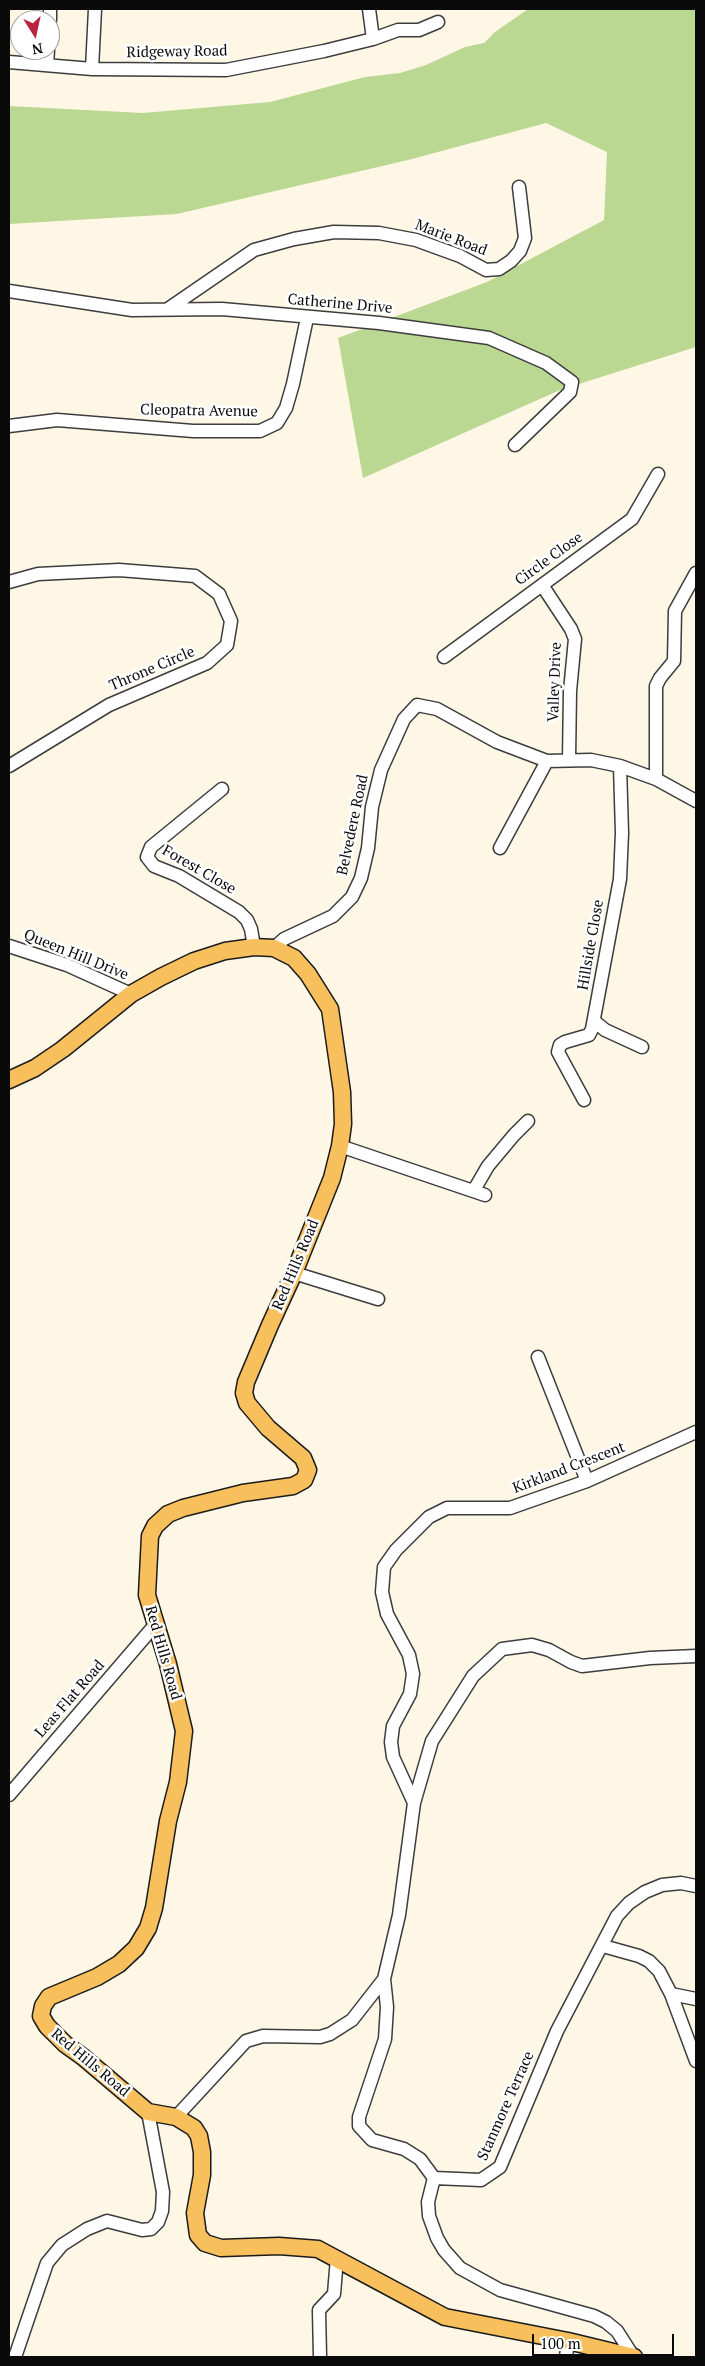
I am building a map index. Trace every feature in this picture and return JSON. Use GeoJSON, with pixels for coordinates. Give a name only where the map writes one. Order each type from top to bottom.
{"type":"FeatureCollection","features":[{"type":"Feature","properties":{"kind":"main road","name":"Red Hills Road"},"geometry":{"type":"LineString","coordinates":[[9,1080],[35,1068],[63,1049],[131,994],[194,961],[225,951],[254,947],[274,948],[285,952],[317,985],[330,1009],[342,1092],[343,1124],[340,1146],[332,1178],[294,1273],[246,1382],[244,1393],[247,1403],[268,1428],[302,1458],[308,1470],[304,1480],[293,1486],[243,1493],[168,1514],[155,1526],[150,1536],[147,1595],[168,1664],[184,1730],[178,1782],[168,1821],[154,1908],[148,1928],[136,1948],[119,1964],[49,1997],[43,2006],[41,2016],[47,2026],[65,2044],[148,2112]]}},
{"type":"Feature","properties":{"kind":"main road"},"geometry":{"type":"LineString","coordinates":[[148,2112],[176,2117],[188,2122],[199,2136],[202,2152],[202,2175],[194,2213],[198,2236],[205,2243],[220,2248],[279,2246],[318,2249],[445,2317],[567,2349],[634,2357]]}},
{"type":"Feature","properties":{"kind":"street"},"geometry":{"type":"LineString","coordinates":[[92,69],[95,9]]}},
{"type":"Feature","properties":{"kind":"street"},"geometry":{"type":"LineString","coordinates":[[369,9],[373,39]]}},
{"type":"Feature","properties":{"kind":"street","name":"Ridgeway Road"},"geometry":{"type":"LineString","coordinates":[[9,62],[92,69],[226,70],[373,39],[398,30],[419,30],[438,22]]}},
{"type":"Feature","properties":{"kind":"street"},"geometry":{"type":"LineString","coordinates":[[47,60],[47,65]]}},
{"type":"Feature","properties":{"kind":"street","name":"Marie Road"},"geometry":{"type":"LineString","coordinates":[[168,309],[254,250],[294,239],[334,232],[379,232],[416,240],[460,256],[486,270],[499,269],[511,262],[520,251],[525,238],[519,186]]}},
{"type":"Feature","properties":{"kind":"street","name":"Catherine Drive"},"geometry":{"type":"LineString","coordinates":[[9,291],[132,310],[222,310],[379,323],[489,338],[546,363],[570,379],[572,389],[515,445]]}},
{"type":"Feature","properties":{"kind":"street","name":"Cleopatra Avenue"},"geometry":{"type":"LineString","coordinates":[[9,426],[57,420],[193,431],[260,431],[277,423],[286,408],[294,384],[306,318]]}},
{"type":"Feature","properties":{"kind":"street","name":"Circle Close"},"geometry":{"type":"LineString","coordinates":[[444,657],[632,519],[658,474]]}},
{"type":"Feature","properties":{"kind":"street","name":"Throne Circle"},"geometry":{"type":"LineString","coordinates":[[9,582],[38,574],[118,570],[196,576],[219,594],[230,621],[227,645],[207,663],[110,705],[9,766]]}},
{"type":"Feature","properties":{"kind":"street"},"geometry":{"type":"LineString","coordinates":[[656,779],[656,686],[660,678],[674,662],[675,612],[696,574]]}},
{"type":"Feature","properties":{"kind":"street","name":"Valley Drive"},"geometry":{"type":"LineString","coordinates":[[542,585],[571,629],[575,639],[570,691],[569,759]]}},
{"type":"Feature","properties":{"kind":"street","name":"Belvedere Road"},"geometry":{"type":"LineString","coordinates":[[274,948],[284,939],[333,916],[352,897],[362,871],[372,807],[382,770],[404,719],[417,705],[437,710],[497,742],[547,761],[591,760],[620,766],[656,779],[696,801]]}},
{"type":"Feature","properties":{"kind":"street"},"geometry":{"type":"LineString","coordinates":[[500,848],[547,761]]}},
{"type":"Feature","properties":{"kind":"street","name":"Hillside Close"},"geometry":{"type":"LineString","coordinates":[[594,1021],[620,879],[622,833],[620,766]]}},
{"type":"Feature","properties":{"kind":"street","name":"Forest Close"},"geometry":{"type":"LineString","coordinates":[[222,789],[151,847],[147,857],[154,866],[179,876],[239,912],[247,920],[251,929],[254,947]]}},
{"type":"Feature","properties":{"kind":"street","name":"Queen Hill Drive"},"geometry":{"type":"LineString","coordinates":[[9,946],[67,965],[131,994]]}},
{"type":"Feature","properties":{"kind":"street"},"geometry":{"type":"LineString","coordinates":[[584,1100],[558,1052],[560,1044],[589,1035],[594,1021],[606,1030],[642,1046]]}},
{"type":"Feature","properties":{"kind":"street"},"geometry":{"type":"LineString","coordinates":[[340,1146],[480,1192],[488,1166],[514,1134],[528,1121]]}},
{"type":"Feature","properties":{"kind":"street"},"geometry":{"type":"LineString","coordinates":[[294,1273],[378,1299]]}},
{"type":"Feature","properties":{"kind":"street"},"geometry":{"type":"LineString","coordinates":[[538,1357],[587,1481]]}},
{"type":"Feature","properties":{"kind":"street","name":"Kirkland Crescent"},"geometry":{"type":"LineString","coordinates":[[414,1802],[393,1757],[391,1742],[393,1726],[410,1694],[413,1674],[408,1656],[387,1614],[382,1592],[384,1567],[412,1532],[429,1516],[447,1508],[510,1508],[587,1481],[696,1432]]}},
{"type":"Feature","properties":{"kind":"street","name":"Leas Flat Road"},"geometry":{"type":"LineString","coordinates":[[9,1795],[155,1625]]}},
{"type":"Feature","properties":{"kind":"street"},"geometry":{"type":"LineString","coordinates":[[634,2357],[617,2331],[606,2322],[594,2316],[500,2290],[460,2268],[436,2238],[429,2216],[428,2202],[434,2178],[420,2159],[404,2149],[372,2140],[359,2126],[359,2116],[385,2039],[387,2007],[384,1980],[399,1915],[414,1802],[432,1741],[474,1676],[502,1649],[532,1645],[549,1650],[570,1662],[582,1666],[650,1658],[696,1656]]}},
{"type":"Feature","properties":{"kind":"street","name":"Stanmore Terrace"},"geometry":{"type":"LineString","coordinates":[[434,2178],[481,2180],[500,2167],[557,2031],[617,1916],[629,1903],[645,1892],[662,1885],[681,1883],[696,1886]]}},
{"type":"Feature","properties":{"kind":"street"},"geometry":{"type":"LineString","coordinates":[[603,1946],[650,1961],[659,1971],[671,1994],[696,2061]]}},
{"type":"Feature","properties":{"kind":"street"},"geometry":{"type":"LineString","coordinates":[[176,2117],[246,2041],[263,2036],[320,2037],[330,2034],[352,2020],[384,1980]]}},
{"type":"Feature","properties":{"kind":"street"},"geometry":{"type":"LineString","coordinates":[[671,1994],[696,1999]]}},
{"type":"Feature","properties":{"kind":"street"},"geometry":{"type":"LineString","coordinates":[[15,2357],[47,2262],[62,2246],[87,2230],[106,2221],[142,2230],[151,2229],[158,2222],[162,2211],[163,2192],[148,2112]]}},
{"type":"Feature","properties":{"kind":"street"},"geometry":{"type":"LineString","coordinates":[[320,2357],[319,2310],[334,2294],[336,2258]]}},
{"type":"Feature","properties":{"kind":"green space"},"geometry":{"type":"Polygon","coordinates":[[[528,9],[696,9],[696,347],[560,390],[363,478],[338,338],[487,282],[604,220],[607,152],[546,123],[408,160],[177,214],[9,224],[9,106],[143,113],[270,102],[365,77],[400,73],[426,65],[465,47],[484,43],[495,32],[528,9]]]}}]}
